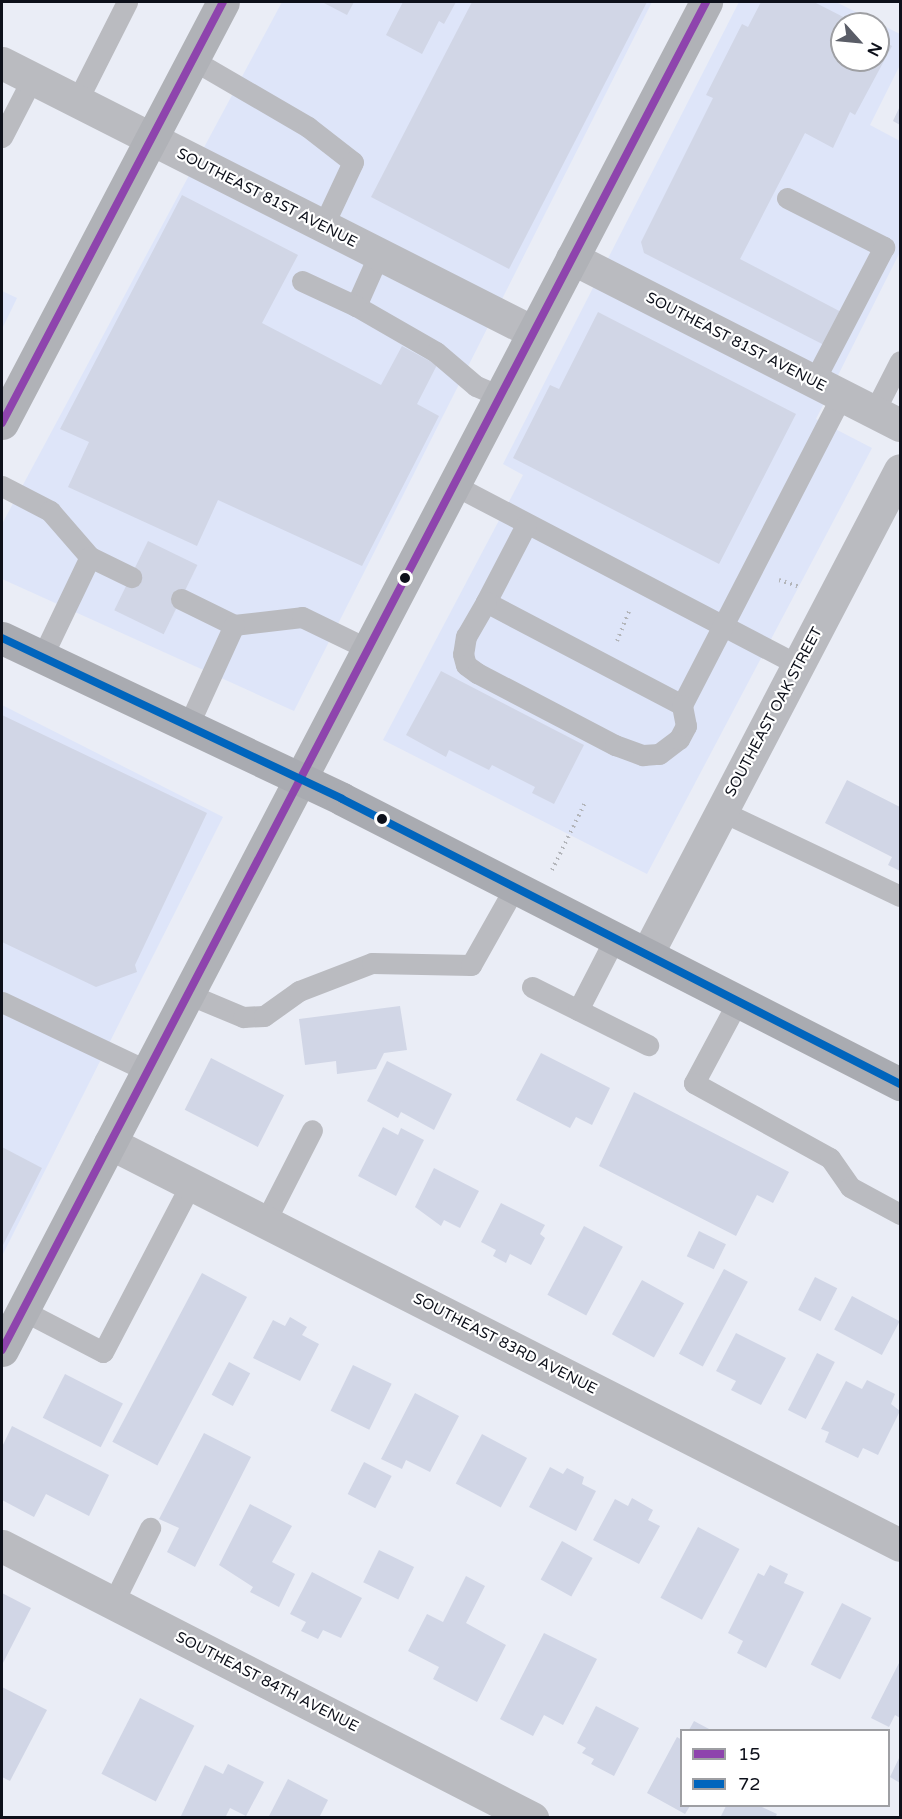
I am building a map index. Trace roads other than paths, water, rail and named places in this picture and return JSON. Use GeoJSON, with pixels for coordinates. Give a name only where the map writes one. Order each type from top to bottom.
{"type":"FeatureCollection","features":[{"type":"Feature","properties":{"kind":"main road"},"geometry":{"type":"LineString","coordinates":[[2,423],[223,2]]}},
{"type":"Feature","properties":{"kind":"main road"},"geometry":{"type":"LineString","coordinates":[[2,1350],[706,2]]}},
{"type":"Feature","properties":{"kind":"main road"},"geometry":{"type":"LineString","coordinates":[[2,638],[300,779],[900,1084]]}},
{"type":"Feature","properties":{"kind":"street","name":"SOUTHEAST 81ST AVENUE"},"geometry":{"type":"LineString","coordinates":[[2,63],[533,332]]}},
{"type":"Feature","properties":{"kind":"street","name":"SOUTHEAST 81ST AVENUE"},"geometry":{"type":"LineString","coordinates":[[573,258],[887,418]]}},
{"type":"Feature","properties":{"kind":"street","name":"SOUTHEAST OAK STREET"},"geometry":{"type":"LineString","coordinates":[[647,954],[900,470]]}},
{"type":"Feature","properties":{"kind":"street","name":"SOUTHEAST 83RD AVENUE"},"geometry":{"type":"LineString","coordinates":[[110,1143],[900,1545]]}},
{"type":"Feature","properties":{"kind":"street","name":"SOUTHEAST 84TH AVENUE"},"geometry":{"type":"LineString","coordinates":[[2,1546],[532,1818]]}},
{"type":"Feature","properties":{"kind":"lane"},"geometry":{"type":"LineString","coordinates":[[77,101],[127,2]]}},
{"type":"Feature","properties":{"kind":"lane"},"geometry":{"type":"LineString","coordinates":[[193,60],[308,127],[353,162],[323,226]]}},
{"type":"Feature","properties":{"kind":"lane"},"geometry":{"type":"LineString","coordinates":[[2,137],[32,79]]}},
{"type":"Feature","properties":{"kind":"lane"},"geometry":{"type":"LineString","coordinates":[[526,525],[466,636],[463,654],[466,664],[477,673],[615,745],[644,755],[659,754],[679,739],[686,726],[682,705],[746,582],[828,388],[884,247],[787,198]]}},
{"type":"Feature","properties":{"kind":"lane"},"geometry":{"type":"LineString","coordinates":[[356,306],[379,254]]}},
{"type":"Feature","properties":{"kind":"lane"},"geometry":{"type":"LineString","coordinates":[[302,282],[356,306],[436,352],[476,386],[500,396]]}},
{"type":"Feature","properties":{"kind":"lane"},"geometry":{"type":"LineString","coordinates":[[887,418],[900,361]]}},
{"type":"Feature","properties":{"kind":"lane"},"geometry":{"type":"LineString","coordinates":[[454,484],[526,525],[799,665]]}},
{"type":"Feature","properties":{"kind":"lane"},"geometry":{"type":"LineString","coordinates":[[2,486],[50,511],[90,557],[131,577]]}},
{"type":"Feature","properties":{"kind":"lane"},"geometry":{"type":"LineString","coordinates":[[42,657],[90,557]]}},
{"type":"Feature","properties":{"kind":"lane"},"geometry":{"type":"LineString","coordinates":[[180,599],[234,625],[302,617],[368,649]]}},
{"type":"Feature","properties":{"kind":"lane"},"geometry":{"type":"LineString","coordinates":[[486,602],[682,705]]}},
{"type":"Feature","properties":{"kind":"lane"},"geometry":{"type":"LineString","coordinates":[[188,726],[234,625]]}},
{"type":"Feature","properties":{"kind":"lane"},"geometry":{"type":"LineString","coordinates":[[721,811],[900,896]]}},
{"type":"Feature","properties":{"kind":"lane"},"geometry":{"type":"LineString","coordinates":[[188,994],[243,1017],[264,1016],[299,991],[372,963],[471,965],[526,893]]}},
{"type":"Feature","properties":{"kind":"lane"},"geometry":{"type":"LineString","coordinates":[[578,1010],[615,938]]}},
{"type":"Feature","properties":{"kind":"lane"},"geometry":{"type":"LineString","coordinates":[[532,987],[648,1044]]}},
{"type":"Feature","properties":{"kind":"lane"},"geometry":{"type":"LineString","coordinates":[[738,1001],[694,1083],[830,1158],[850,1186],[900,1214]]}},
{"type":"Feature","properties":{"kind":"lane"},"geometry":{"type":"LineString","coordinates":[[2,1002],[147,1071]]}},
{"type":"Feature","properties":{"kind":"lane"},"geometry":{"type":"LineString","coordinates":[[265,1222],[312,1130]]}},
{"type":"Feature","properties":{"kind":"lane"},"geometry":{"type":"LineString","coordinates":[[22,1310],[103,1352],[191,1184]]}},
{"type":"Feature","properties":{"kind":"lane"},"geometry":{"type":"LineString","coordinates":[[113,1603],[150,1528]]}}]}
